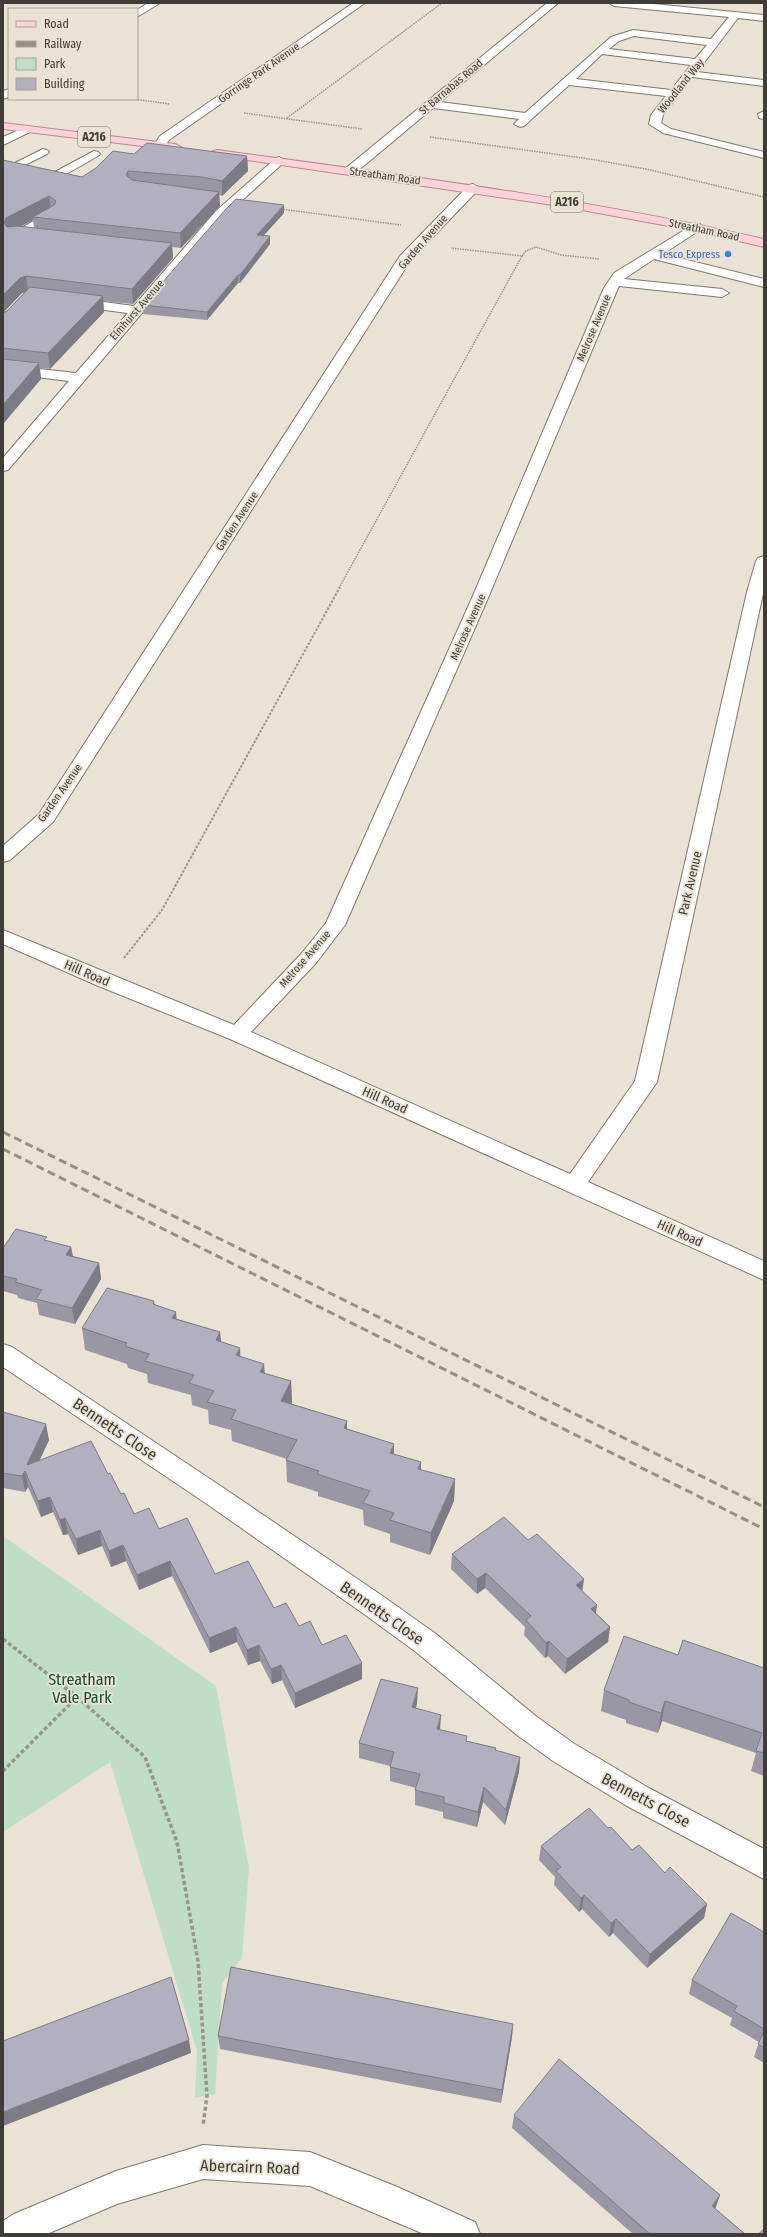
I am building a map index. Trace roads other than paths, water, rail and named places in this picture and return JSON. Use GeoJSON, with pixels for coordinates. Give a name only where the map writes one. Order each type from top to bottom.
{"type":"FeatureCollection","features":[{"type":"Feature","properties":{"kind":"main road","name":"A216"},"geometry":{"type":"LineString","coordinates":[[3,126],[183,148]]}},
{"type":"Feature","properties":{"kind":"main road","name":"Streatham Road"},"geometry":{"type":"LineString","coordinates":[[207,151],[473,188],[616,211],[696,227],[764,243]]}},
{"type":"Feature","properties":{"kind":"street"},"geometry":{"type":"LineString","coordinates":[[138,13],[155,3]]}},
{"type":"Feature","properties":{"kind":"street","name":"Gorringe Park Avenue"},"geometry":{"type":"LineString","coordinates":[[160,145],[167,136],[360,3]]}},
{"type":"Feature","properties":{"kind":"street","name":"St Barnabas Road"},"geometry":{"type":"LineString","coordinates":[[350,171],[553,3]]}},
{"type":"Feature","properties":{"kind":"street"},"geometry":{"type":"LineString","coordinates":[[614,3],[764,18]]}},
{"type":"Feature","properties":{"kind":"street","name":"Woodland Way"},"geometry":{"type":"LineString","coordinates":[[735,16],[654,120],[655,124],[661,128],[678,134],[764,155]]}},
{"type":"Feature","properties":{"kind":"street"},"geometry":{"type":"LineString","coordinates":[[431,104],[523,120],[615,39],[633,33],[715,42]]}},
{"type":"Feature","properties":{"kind":"street"},"geometry":{"type":"LineString","coordinates":[[600,51],[699,62]]}},
{"type":"Feature","properties":{"kind":"street"},"geometry":{"type":"LineString","coordinates":[[690,74],[764,83]]}},
{"type":"Feature","properties":{"kind":"street"},"geometry":{"type":"LineString","coordinates":[[566,81],[674,94]]}},
{"type":"Feature","properties":{"kind":"street"},"geometry":{"type":"LineString","coordinates":[[3,142],[28,129]]}},
{"type":"Feature","properties":{"kind":"street"},"geometry":{"type":"LineString","coordinates":[[17,166],[43,152]]}},
{"type":"Feature","properties":{"kind":"street"},"geometry":{"type":"LineString","coordinates":[[57,174],[94,154]]}},
{"type":"Feature","properties":{"kind":"street","name":"Elmhurst Avenue"},"geometry":{"type":"LineString","coordinates":[[3,467],[137,310],[179,253],[279,161]]}},
{"type":"Feature","properties":{"kind":"street"},"geometry":{"type":"LineString","coordinates":[[3,163],[77,178]]}},
{"type":"Feature","properties":{"kind":"street","name":"Garden Avenue"},"geometry":{"type":"LineString","coordinates":[[3,856],[46,818],[401,266],[418,244],[473,188]]}},
{"type":"Feature","properties":{"kind":"street"},"geometry":{"type":"LineString","coordinates":[[217,201],[232,203]]}},
{"type":"Feature","properties":{"kind":"street"},"geometry":{"type":"LineString","coordinates":[[3,242],[50,216]]}},
{"type":"Feature","properties":{"kind":"street","name":"Melrose Avenue"},"geometry":{"type":"LineString","coordinates":[[237,1034],[309,958],[335,925],[480,598],[534,469],[619,276],[696,227]]}},
{"type":"Feature","properties":{"kind":"street"},"geometry":{"type":"LineString","coordinates":[[16,235],[37,237]]}},
{"type":"Feature","properties":{"kind":"street"},"geometry":{"type":"LineString","coordinates":[[653,255],[764,283]]}},
{"type":"Feature","properties":{"kind":"street"},"geometry":{"type":"LineString","coordinates":[[660,275],[694,282],[707,280],[723,272]]}},
{"type":"Feature","properties":{"kind":"street"},"geometry":{"type":"LineString","coordinates":[[616,282],[722,293]]}},
{"type":"Feature","properties":{"kind":"street"},"geometry":{"type":"LineString","coordinates":[[58,301],[137,310]]}},
{"type":"Feature","properties":{"kind":"street"},"geometry":{"type":"LineString","coordinates":[[3,369],[79,378]]}},
{"type":"Feature","properties":{"kind":"street","name":"Park Avenue"},"geometry":{"type":"LineString","coordinates":[[574,1185],[646,1082],[755,592],[764,561]]}},
{"type":"Feature","properties":{"kind":"street","name":"Hill Road"},"geometry":{"type":"LineString","coordinates":[[3,936],[103,980],[237,1034],[764,1271]]}},
{"type":"Feature","properties":{"kind":"street","name":"Bennetts Close"},"geometry":{"type":"LineString","coordinates":[[3,1354],[269,1534],[421,1640],[514,1717],[560,1751],[592,1771],[764,1864]]}},
{"type":"Feature","properties":{"kind":"street","name":"Abercairn Road"},"geometry":{"type":"LineString","coordinates":[[13,2234],[26,2226],[116,2188],[203,2162],[310,2169],[383,2198],[463,2234]]}},
{"type":"Feature","properties":{"kind":"railway"},"geometry":{"type":"LineString","coordinates":[[3,1132],[764,1507]]}},
{"type":"Feature","properties":{"kind":"railway"},"geometry":{"type":"LineString","coordinates":[[3,1149],[764,1529]]}},
{"type":"Feature","properties":{"kind":"place","name":"Tesco Express"},"geometry":{"type":"Point","coordinates":[728,254]}},
{"type":"Feature","properties":{"kind":"park label","name":"Streatham Vale Park"},"geometry":{"type":"Point","coordinates":[82,1688]}}]}
